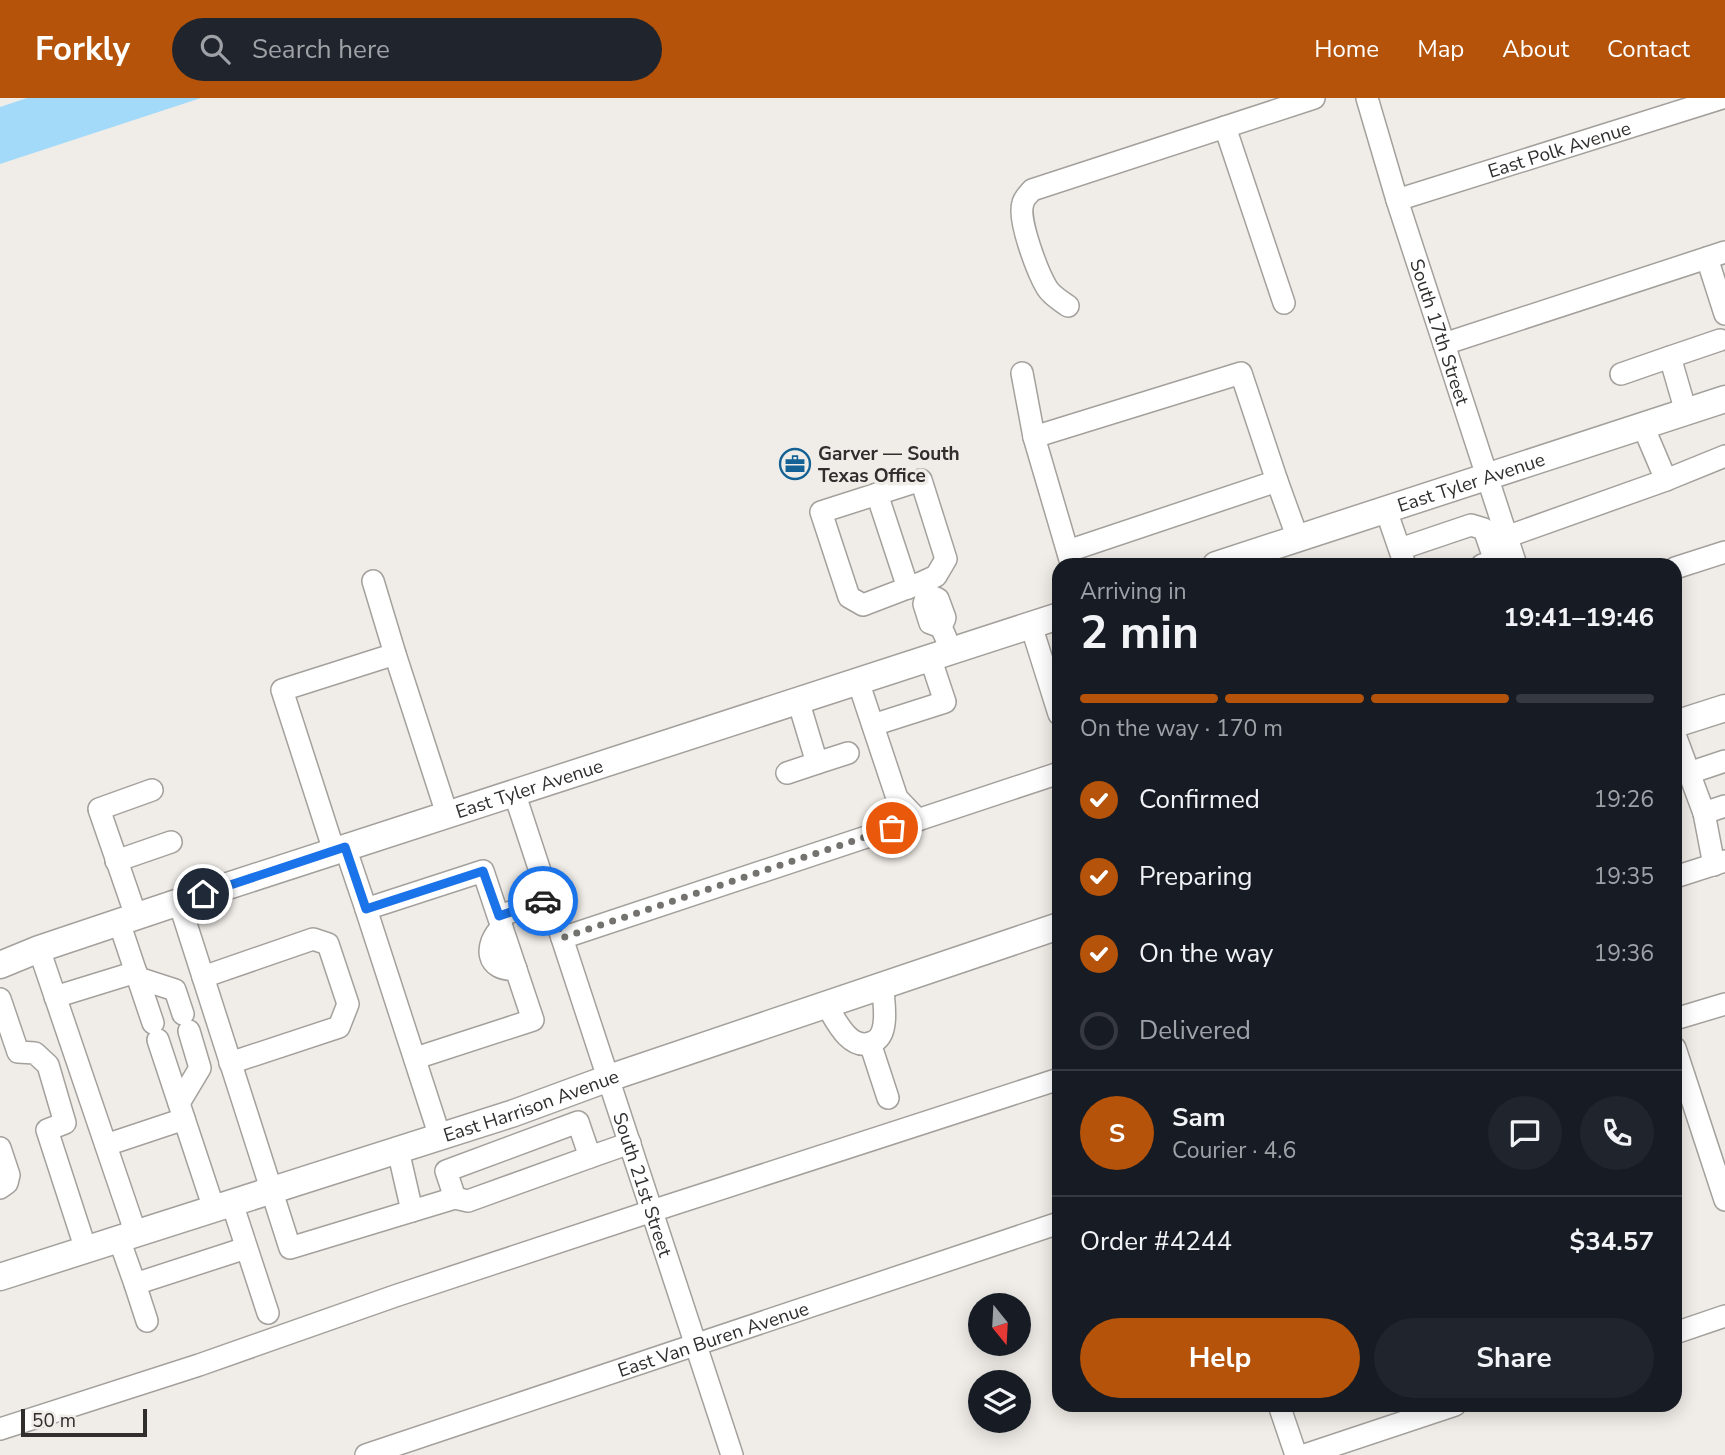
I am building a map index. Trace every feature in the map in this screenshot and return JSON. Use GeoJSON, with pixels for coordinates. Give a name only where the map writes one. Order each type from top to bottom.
{"type":"FeatureCollection","features":[{"type":"Feature","properties":{"kind":"main road","name":"East Tyler Avenue"},"geometry":{"type":"LineString","coordinates":[[1238,558],[1725,399]]}},
{"type":"Feature","properties":{"kind":"main road","name":"East Tyler Avenue"},"geometry":{"type":"LineString","coordinates":[[0,965],[39,949],[179,902],[858,681],[941,645],[1052,618]]}},
{"type":"Feature","properties":{"kind":"main road"},"geometry":{"type":"LineString","coordinates":[[1682,722],[1725,708]]}},
{"type":"Feature","properties":{"kind":"main road","name":"East Harrison Avenue"},"geometry":{"type":"LineString","coordinates":[[0,1277],[451,1133],[1052,928]]}},
{"type":"Feature","properties":{"kind":"street"},"geometry":{"type":"LineString","coordinates":[[1068,306],[1046,286],[1024,224],[1021,214],[1023,201],[1032,190],[1314,98]]}},
{"type":"Feature","properties":{"kind":"street","name":"South 17th Street"},"geometry":{"type":"LineString","coordinates":[[1367,98],[1397,201],[1506,537],[1499,558]]}},
{"type":"Feature","properties":{"kind":"street","name":"East Polk Avenue"},"geometry":{"type":"LineString","coordinates":[[1397,201],[1722,98]]}},
{"type":"Feature","properties":{"kind":"street"},"geometry":{"type":"LineString","coordinates":[[1225,127],[1284,303]]}},
{"type":"Feature","properties":{"kind":"street"},"geometry":{"type":"LineString","coordinates":[[1444,344],[1716,255],[1725,314]]}},
{"type":"Feature","properties":{"kind":"street"},"geometry":{"type":"LineString","coordinates":[[1621,374],[1720,340]]}},
{"type":"Feature","properties":{"kind":"street"},"geometry":{"type":"LineString","coordinates":[[1670,356],[1686,412]]}},
{"type":"Feature","properties":{"kind":"street"},"geometry":{"type":"LineString","coordinates":[[1022,373],[1034,437],[1070,558],[1277,481]]}},
{"type":"Feature","properties":{"kind":"street"},"geometry":{"type":"LineString","coordinates":[[1034,437],[1241,373],[1298,539]]}},
{"type":"Feature","properties":{"kind":"street"},"geometry":{"type":"LineString","coordinates":[[1643,426],[1666,480]]}},
{"type":"Feature","properties":{"kind":"street"},"geometry":{"type":"LineString","coordinates":[[1506,537],[1725,456]]}},
{"type":"Feature","properties":{"kind":"street"},"geometry":{"type":"LineString","coordinates":[[920,480],[946,559],[936,576],[919,588],[863,606],[849,597],[821,512],[920,480]]}},
{"type":"Feature","properties":{"kind":"street"},"geometry":{"type":"LineString","coordinates":[[873,725],[945,702],[941,645],[877,494]]}},
{"type":"Feature","properties":{"kind":"street"},"geometry":{"type":"LineString","coordinates":[[1386,510],[1403,557],[1471,526],[1484,529],[1495,558]]}},
{"type":"Feature","properties":{"kind":"street"},"geometry":{"type":"LineString","coordinates":[[1682,566],[1725,552]]}},
{"type":"Feature","properties":{"kind":"street"},"geometry":{"type":"LineString","coordinates":[[373,581],[447,814]]}},
{"type":"Feature","properties":{"kind":"street"},"geometry":{"type":"LineString","coordinates":[[1031,625],[1052,692]]}},
{"type":"Feature","properties":{"kind":"street"},"geometry":{"type":"LineString","coordinates":[[395,654],[282,690],[340,849],[366,909],[416,1058],[451,1133],[474,1161]]}},
{"type":"Feature","properties":{"kind":"street"},"geometry":{"type":"LineString","coordinates":[[858,681],[897,798],[918,820]]}},
{"type":"Feature","properties":{"kind":"street"},"geometry":{"type":"LineString","coordinates":[[798,700],[817,763]]}},
{"type":"Feature","properties":{"kind":"street"},"geometry":{"type":"LineString","coordinates":[[787,773],[848,753]]}},
{"type":"Feature","properties":{"kind":"street"},"geometry":{"type":"LineString","coordinates":[[1682,754],[1719,863],[1682,875]]}},
{"type":"Feature","properties":{"kind":"street"},"geometry":{"type":"LineString","coordinates":[[1689,773],[1725,761]]}},
{"type":"Feature","properties":{"kind":"street"},"geometry":{"type":"LineString","coordinates":[[562,938],[1052,776]]}},
{"type":"Feature","properties":{"kind":"street"},"geometry":{"type":"LineString","coordinates":[[152,790],[99,809],[116,861],[137,975],[155,1032],[182,1111],[223,1206],[246,1248],[268,1313]]}},
{"type":"Feature","properties":{"kind":"street","name":"South 21st Street"},"geometry":{"type":"LineString","coordinates":[[514,792],[732,1455]]}},
{"type":"Feature","properties":{"kind":"street"},"geometry":{"type":"LineString","coordinates":[[1704,813],[1725,806]]}},
{"type":"Feature","properties":{"kind":"street"},"geometry":{"type":"LineString","coordinates":[[116,861],[171,842]]}},
{"type":"Feature","properties":{"kind":"street"},"geometry":{"type":"LineString","coordinates":[[366,909],[483,871],[516,969],[533,1020],[416,1058]]}},
{"type":"Feature","properties":{"kind":"street"},"geometry":{"type":"LineString","coordinates":[[500,922],[549,899]]}},
{"type":"Feature","properties":{"kind":"street"},"geometry":{"type":"LineString","coordinates":[[179,902],[290,1248],[455,1199],[468,1201],[630,1143]]}},
{"type":"Feature","properties":{"kind":"street"},"geometry":{"type":"LineString","coordinates":[[203,977],[313,939],[328,944],[348,1004],[339,1027],[230,1063]]}},
{"type":"Feature","properties":{"kind":"street"},"geometry":{"type":"LineString","coordinates":[[39,949],[106,1145],[135,1284],[147,1321]]}},
{"type":"Feature","properties":{"kind":"street"},"geometry":{"type":"LineString","coordinates":[[55,997],[137,975],[175,990],[200,1068],[182,1111],[106,1145]]}},
{"type":"Feature","properties":{"kind":"street"},"geometry":{"type":"LineString","coordinates":[[826,1004],[843,1032],[854,1042],[864,1044],[876,1041],[882,1033],[884,1022],[883,985]]}},
{"type":"Feature","properties":{"kind":"street"},"geometry":{"type":"LineString","coordinates":[[0,999],[18,1052],[35,1053],[48,1065],[65,1124],[47,1130],[86,1250]]}},
{"type":"Feature","properties":{"kind":"street"},"geometry":{"type":"LineString","coordinates":[[1682,1017],[1725,1004]]}},
{"type":"Feature","properties":{"kind":"street"},"geometry":{"type":"LineString","coordinates":[[870,1043],[888,1098]]}},
{"type":"Feature","properties":{"kind":"street"},"geometry":{"type":"LineString","coordinates":[[1682,1069],[1725,1200]]}},
{"type":"Feature","properties":{"kind":"street"},"geometry":{"type":"LineString","coordinates":[[0,1429],[199,1365],[652,1211],[1052,1081]]}},
{"type":"Feature","properties":{"kind":"street"},"geometry":{"type":"LineString","coordinates":[[557,1097],[566,1127]]}},
{"type":"Feature","properties":{"kind":"street"},"geometry":{"type":"LineString","coordinates":[[455,1199],[446,1171],[578,1122],[590,1157]]}},
{"type":"Feature","properties":{"kind":"street"},"geometry":{"type":"LineString","coordinates":[[0,1148],[9,1175],[7,1183],[0,1188]]}},
{"type":"Feature","properties":{"kind":"street"},"geometry":{"type":"LineString","coordinates":[[398,1150],[412,1211]]}},
{"type":"Feature","properties":{"kind":"street","name":"East Van Buren Avenue"},"geometry":{"type":"LineString","coordinates":[[366,1455],[1052,1225]]}},
{"type":"Feature","properties":{"kind":"street"},"geometry":{"type":"LineString","coordinates":[[135,1284],[246,1248]]}},
{"type":"Feature","properties":{"kind":"street"},"geometry":{"type":"LineString","coordinates":[[1682,1331],[1725,1316]]}},
{"type":"Feature","properties":{"kind":"street"},"geometry":{"type":"LineString","coordinates":[[1281,1412],[1296,1455]]}},
{"type":"Feature","properties":{"kind":"street"},"geometry":{"type":"LineString","coordinates":[[1304,1455],[1434,1412]]}},
{"type":"Feature","properties":{"kind":"water"},"geometry":{"type":"Polygon","coordinates":[[[27,98],[201,98],[0,164],[0,107],[27,98]]]}},
{"type":"Feature","properties":{"kind":"way so far"},"geometry":{"type":"LineString","coordinates":[[543,901],[549,899],[562,938],[892,828]]}},
{"type":"Feature","properties":{"kind":"place","name":"Garver — South Texas Office"},"geometry":{"type":"Point","coordinates":[795,464]}},
{"type":"Feature","properties":{"kind":"route"},"geometry":{"type":"LineString","coordinates":[[203,894],[345,847],[366,909],[483,871],[499,916],[543,901]]}}]}
